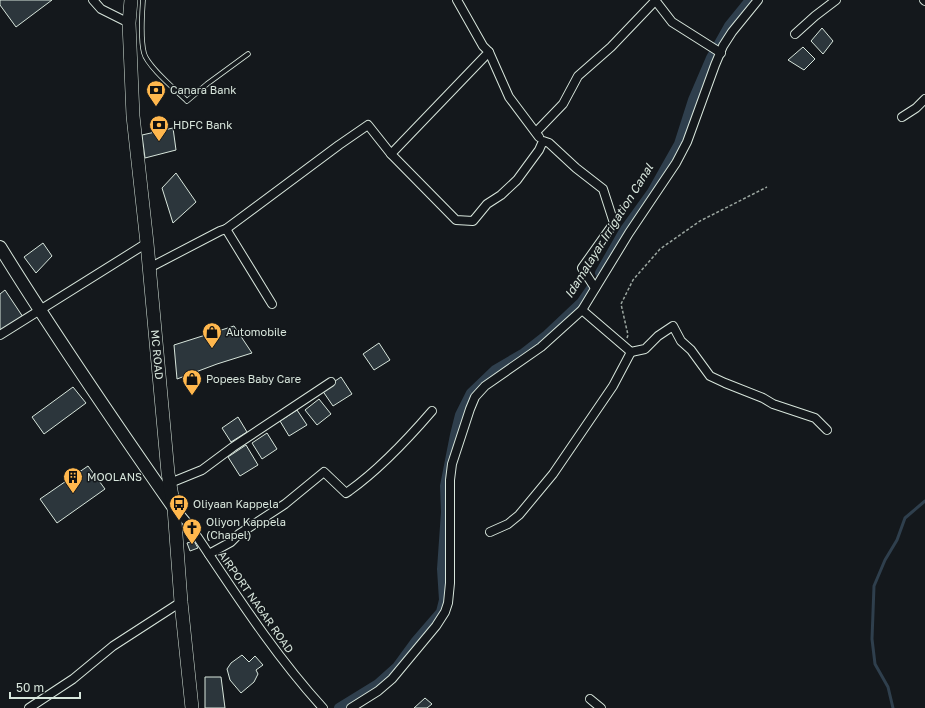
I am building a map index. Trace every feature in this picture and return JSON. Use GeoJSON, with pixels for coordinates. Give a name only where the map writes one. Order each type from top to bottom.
{"type":"FeatureCollection","features":[{"type":"Feature","properties":{"kind":"main road","name":"MC ROAD"},"geometry":{"type":"LineString","coordinates":[[131,0],[129,23],[133,116],[170,483],[174,508],[181,602],[192,708]]}},
{"type":"Feature","properties":{"kind":"main road"},"geometry":{"type":"LineString","coordinates":[[0,247],[111,419],[174,508]]}},
{"type":"Feature","properties":{"kind":"street"},"geometry":{"type":"LineString","coordinates":[[93,0],[101,9],[129,23]]}},
{"type":"Feature","properties":{"kind":"street"},"geometry":{"type":"LineString","coordinates":[[457,0],[483,46],[489,52],[509,97],[542,141],[549,143],[602,189],[614,223],[582,268],[595,288]]}},
{"type":"Feature","properties":{"kind":"street"},"geometry":{"type":"LineString","coordinates":[[536,132],[563,104],[578,76],[611,47],[655,0],[672,22],[720,53]]}},
{"type":"Feature","properties":{"kind":"street"},"geometry":{"type":"LineString","coordinates":[[351,708],[378,691],[392,679],[436,626],[445,612],[448,603],[450,583],[450,480],[452,464],[475,397],[485,386],[541,348],[582,310],[629,233],[676,163],[687,142],[720,53],[732,32],[758,0]]}},
{"type":"Feature","properties":{"kind":"street"},"geometry":{"type":"LineString","coordinates":[[794,34],[836,0]]}},
{"type":"Feature","properties":{"kind":"street"},"geometry":{"type":"LineString","coordinates":[[391,154],[489,52]]}},
{"type":"Feature","properties":{"kind":"street"},"geometry":{"type":"LineString","coordinates":[[902,117],[916,108],[925,99]]}},
{"type":"Feature","properties":{"kind":"street"},"geometry":{"type":"LineString","coordinates":[[149,268],[226,229],[368,125],[391,154],[456,220],[473,221],[487,204],[517,180],[539,150],[542,141]]}},
{"type":"Feature","properties":{"kind":"street"},"geometry":{"type":"LineString","coordinates":[[226,229],[272,304]]}},
{"type":"Feature","properties":{"kind":"street"},"geometry":{"type":"LineString","coordinates":[[0,335],[147,243]]}},
{"type":"Feature","properties":{"kind":"street"},"geometry":{"type":"LineString","coordinates":[[582,310],[631,352]]}},
{"type":"Feature","properties":{"kind":"street"},"geometry":{"type":"LineString","coordinates":[[631,352],[645,349],[658,336],[673,326],[681,340],[691,350],[710,376],[725,384],[763,398],[773,404],[815,418],[827,430]]}},
{"type":"Feature","properties":{"kind":"street"},"geometry":{"type":"LineString","coordinates":[[490,532],[508,524],[519,515],[553,474],[613,386],[631,352]]}},
{"type":"Feature","properties":{"kind":"street"},"geometry":{"type":"LineString","coordinates":[[170,483],[202,470],[233,447],[331,382]]}},
{"type":"Feature","properties":{"kind":"street"},"geometry":{"type":"LineString","coordinates":[[209,554],[231,542],[239,534],[285,504],[324,472],[346,493],[377,469],[403,444],[432,411]]}},
{"type":"Feature","properties":{"kind":"street","name":"AIRPORT NAGAR ROAD"},"geometry":{"type":"LineString","coordinates":[[174,508],[190,526],[273,648],[307,691],[323,708]]}},
{"type":"Feature","properties":{"kind":"street"},"geometry":{"type":"LineString","coordinates":[[29,708],[74,679],[113,646],[181,602]]}},
{"type":"Feature","properties":{"kind":"street"},"geometry":{"type":"LineString","coordinates":[[590,699],[601,708]]}},
{"type":"Feature","properties":{"kind":"lane"},"geometry":{"type":"LineString","coordinates":[[143,0],[142,22],[144,53],[152,66],[186,101],[248,54]]}},
{"type":"Feature","properties":{"kind":"path"},"geometry":{"type":"LineString","coordinates":[[622,344],[628,335],[621,304],[633,280],[660,249],[700,221],[767,186]]}},
{"type":"Feature","properties":{"kind":"building"},"geometry":{"type":"Polygon","coordinates":[[[0,0],[52,0],[16,27],[0,5],[0,0]]]}},
{"type":"Feature","properties":{"kind":"building"},"geometry":{"type":"Polygon","coordinates":[[[822,28],[833,41],[823,54],[811,41],[822,28]]]}},
{"type":"Feature","properties":{"kind":"building"},"geometry":{"type":"Polygon","coordinates":[[[803,47],[815,59],[804,70],[788,60],[803,47]]]}},
{"type":"Feature","properties":{"kind":"building","name":"HDFC Bank"},"geometry":{"type":"Polygon","coordinates":[[[173,128],[176,150],[145,158],[142,135],[173,128]]]}},
{"type":"Feature","properties":{"kind":"building"},"geometry":{"type":"Polygon","coordinates":[[[176,173],[196,202],[173,223],[162,188],[176,173]]]}},
{"type":"Feature","properties":{"kind":"building"},"geometry":{"type":"Polygon","coordinates":[[[43,243],[52,256],[36,273],[24,257],[43,243]]]}},
{"type":"Feature","properties":{"kind":"building"},"geometry":{"type":"Polygon","coordinates":[[[5,290],[23,317],[0,332],[0,294],[5,290]]]}},
{"type":"Feature","properties":{"kind":"building","name":"Automobile"},"geometry":{"type":"Polygon","coordinates":[[[234,326],[252,353],[177,379],[174,345],[234,326]]]}},
{"type":"Feature","properties":{"kind":"building"},"geometry":{"type":"Polygon","coordinates":[[[379,343],[390,360],[374,370],[363,354],[379,343]]]}},
{"type":"Feature","properties":{"kind":"building"},"geometry":{"type":"Polygon","coordinates":[[[341,377],[352,394],[333,406],[322,390],[341,377]]]}},
{"type":"Feature","properties":{"kind":"building"},"geometry":{"type":"Polygon","coordinates":[[[73,387],[86,403],[44,434],[32,417],[73,387]]]}},
{"type":"Feature","properties":{"kind":"building"},"geometry":{"type":"Polygon","coordinates":[[[319,399],[331,414],[317,425],[305,410],[319,399]]]}},
{"type":"Feature","properties":{"kind":"building"},"geometry":{"type":"Polygon","coordinates":[[[297,410],[307,425],[289,436],[280,421],[297,410]]]}},
{"type":"Feature","properties":{"kind":"building"},"geometry":{"type":"Polygon","coordinates":[[[238,417],[247,432],[231,442],[222,428],[238,417]]]}},
{"type":"Feature","properties":{"kind":"building"},"geometry":{"type":"Polygon","coordinates":[[[267,433],[277,449],[262,459],[252,443],[267,433]]]}},
{"type":"Feature","properties":{"kind":"building"},"geometry":{"type":"Polygon","coordinates":[[[246,445],[258,465],[240,476],[228,457],[246,445]]]}},
{"type":"Feature","properties":{"kind":"building","name":"MOOLANS"},"geometry":{"type":"Polygon","coordinates":[[[88,466],[105,489],[57,523],[40,499],[88,466]]]}},
{"type":"Feature","properties":{"kind":"building","name":"Oliyon Kappela (Chapel)"},"geometry":{"type":"Polygon","coordinates":[[[194,541],[198,548],[190,551],[187,543],[194,541]]]}},
{"type":"Feature","properties":{"kind":"building"},"geometry":{"type":"Polygon","coordinates":[[[242,655],[249,662],[255,656],[263,665],[256,670],[258,674],[254,682],[241,693],[230,680],[227,669],[231,663],[242,655]]]}},
{"type":"Feature","properties":{"kind":"building"},"geometry":{"type":"Polygon","coordinates":[[[205,677],[221,677],[225,708],[205,708],[205,677]]]}},
{"type":"Feature","properties":{"kind":"building"},"geometry":{"type":"Polygon","coordinates":[[[425,698],[432,704],[427,708],[414,708],[425,698]]]}},
{"type":"Feature","properties":{"kind":"waterway","name":"Idamalayar Irrigation Canal"},"geometry":{"type":"LineString","coordinates":[[600,273],[624,231],[652,192],[679,144],[693,100],[711,58],[729,26],[750,0]]}},
{"type":"Feature","properties":{"kind":"waterway","name":"Idamalayar Irrigation Canal"},"geometry":{"type":"LineString","coordinates":[[339,708],[378,684],[397,667],[416,641],[441,612],[444,600],[442,569],[446,512],[445,486],[460,415],[471,393],[495,370],[524,353],[547,335],[581,303],[592,287]]}},
{"type":"Feature","properties":{"kind":"waterway"},"geometry":{"type":"LineString","coordinates":[[893,708],[888,687],[875,664],[872,639],[874,586],[885,560],[897,540],[905,518],[925,501]]}},
{"type":"Feature","properties":{"kind":"place","name":"Canara Bank"},"geometry":{"type":"Point","coordinates":[156,107]}},
{"type":"Feature","properties":{"kind":"place","name":"HDFC Bank"},"geometry":{"type":"Point","coordinates":[159,142]}},
{"type":"Feature","properties":{"kind":"place","name":"Automobile"},"geometry":{"type":"Point","coordinates":[212,349]}},
{"type":"Feature","properties":{"kind":"place","name":"Popees Baby Care"},"geometry":{"type":"Point","coordinates":[192,396]}},
{"type":"Feature","properties":{"kind":"place","name":"MOOLANS"},"geometry":{"type":"Point","coordinates":[73,494]}},
{"type":"Feature","properties":{"kind":"place","name":"Oliyaan Kappela"},"geometry":{"type":"Point","coordinates":[179,521]}},
{"type":"Feature","properties":{"kind":"place","name":"Oliyon Kappela (Chapel)"},"geometry":{"type":"Point","coordinates":[192,545]}}]}
